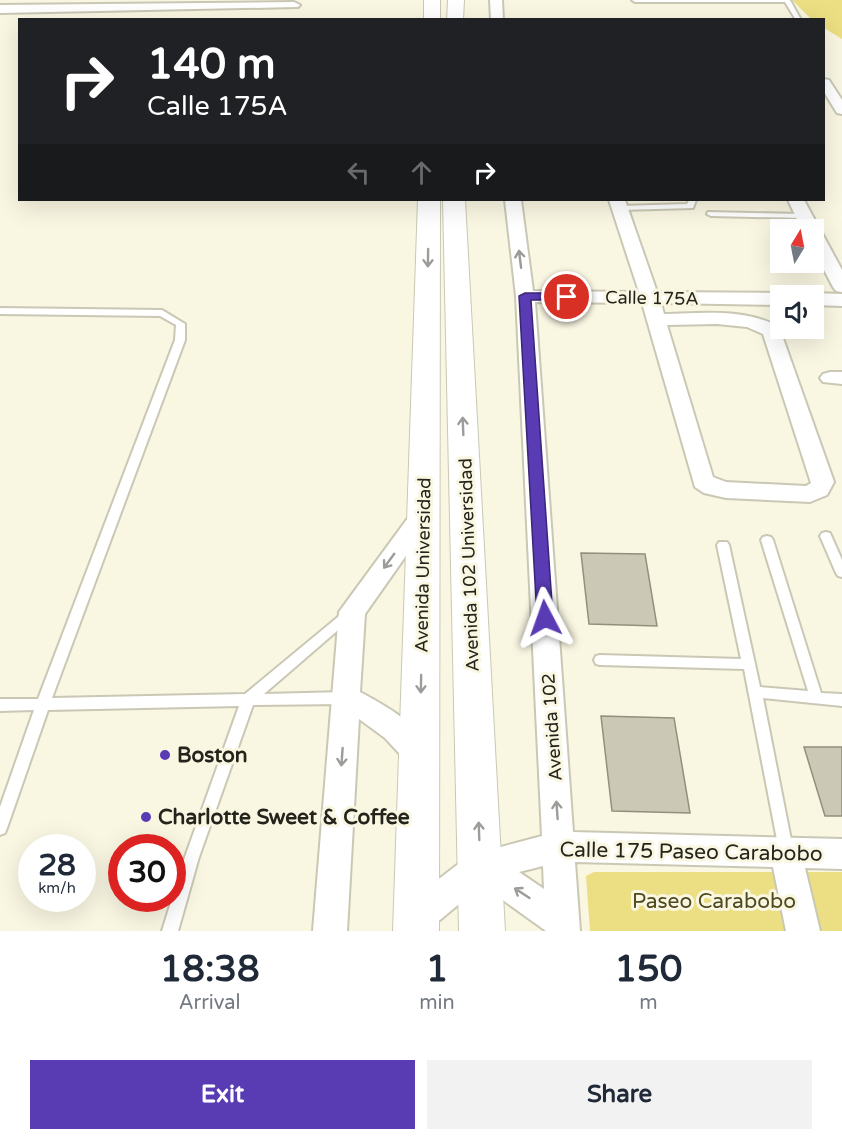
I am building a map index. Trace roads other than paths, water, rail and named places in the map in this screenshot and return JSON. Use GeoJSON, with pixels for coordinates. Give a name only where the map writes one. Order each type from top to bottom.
{"type":"FeatureCollection","features":[{"type":"Feature","properties":{"kind":"main road"},"geometry":{"type":"LineString","coordinates":[[432,0],[432,18]]}},
{"type":"Feature","properties":{"kind":"main road"},"geometry":{"type":"LineString","coordinates":[[455,18],[456,0]]}},
{"type":"Feature","properties":{"kind":"main road","name":"Avenida Universidad"},"geometry":{"type":"LineString","coordinates":[[413,926],[424,513],[448,201]]}},
{"type":"Feature","properties":{"kind":"main road","name":"Avenida 102 Universidad"},"geometry":{"type":"LineString","coordinates":[[448,201],[481,866],[482,931]]}},
{"type":"Feature","properties":{"kind":"street"},"geometry":{"type":"LineString","coordinates":[[496,0],[497,18]]}},
{"type":"Feature","properties":{"kind":"street"},"geometry":{"type":"LineString","coordinates":[[0,14],[45,6]]}},
{"type":"Feature","properties":{"kind":"street"},"geometry":{"type":"LineString","coordinates":[[0,9],[45,6],[62,10],[293,9]]}},
{"type":"Feature","properties":{"kind":"street"},"geometry":{"type":"LineString","coordinates":[[825,84],[842,110]]}},
{"type":"Feature","properties":{"kind":"street","name":"Avenida 102"},"geometry":{"type":"LineString","coordinates":[[513,201],[525,296],[563,925]]}},
{"type":"Feature","properties":{"kind":"street"},"geometry":{"type":"LineString","coordinates":[[796,201],[806,219]]}},
{"type":"Feature","properties":{"kind":"street"},"geometry":{"type":"LineString","coordinates":[[619,204],[650,298],[656,320],[703,481],[712,487],[726,490],[810,494],[819,489],[824,482],[772,332],[764,325],[747,320],[656,320]]}},
{"type":"Feature","properties":{"kind":"street"},"geometry":{"type":"LineString","coordinates":[[824,254],[842,287]]}},
{"type":"Feature","properties":{"kind":"street","name":"Calle 175A"},"geometry":{"type":"LineString","coordinates":[[525,296],[770,299]]}},
{"type":"Feature","properties":{"kind":"street"},"geometry":{"type":"LineString","coordinates":[[824,299],[842,300]]}},
{"type":"Feature","properties":{"kind":"street"},"geometry":{"type":"LineString","coordinates":[[330,931],[352,612],[424,513]]}},
{"type":"Feature","properties":{"kind":"street"},"geometry":{"type":"LineString","coordinates":[[346,698],[381,717],[406,736],[419,755]]}},
{"type":"Feature","properties":{"kind":"street","name":"Calle 175 Paseo Carabobo"},"geometry":{"type":"LineString","coordinates":[[413,926],[481,866],[559,847],[842,855]]}},
{"type":"Feature","properties":{"kind":"street"},"geometry":{"type":"LineString","coordinates":[[786,854],[803,931]]}},
{"type":"Feature","properties":{"kind":"street"},"geometry":{"type":"LineString","coordinates":[[481,866],[563,925]]}},
{"type":"Feature","properties":{"kind":"lane"},"geometry":{"type":"LineString","coordinates":[[635,0],[787,0],[798,18]]}},
{"type":"Feature","properties":{"kind":"lane"},"geometry":{"type":"LineString","coordinates":[[619,204],[678,208],[690,206],[692,201]]}},
{"type":"Feature","properties":{"kind":"lane"},"geometry":{"type":"LineString","coordinates":[[711,214],[770,221]]}},
{"type":"Feature","properties":{"kind":"lane"},"geometry":{"type":"LineString","coordinates":[[0,311],[162,313],[181,324],[180,340],[43,704],[0,828]]}},
{"type":"Feature","properties":{"kind":"lane"},"geometry":{"type":"LineString","coordinates":[[826,536],[842,573]]}},
{"type":"Feature","properties":{"kind":"lane"},"geometry":{"type":"LineString","coordinates":[[767,540],[816,697]]}},
{"type":"Feature","properties":{"kind":"lane"},"geometry":{"type":"LineString","coordinates":[[723,544],[755,692],[786,854]]}},
{"type":"Feature","properties":{"kind":"lane"},"geometry":{"type":"LineString","coordinates":[[170,931],[192,857],[248,700],[352,612]]}},
{"type":"Feature","properties":{"kind":"lane"},"geometry":{"type":"LineString","coordinates":[[600,660],[748,664]]}},
{"type":"Feature","properties":{"kind":"lane"},"geometry":{"type":"LineString","coordinates":[[755,692],[842,700]]}},
{"type":"Feature","properties":{"kind":"lane"},"geometry":{"type":"LineString","coordinates":[[0,705],[346,698]]}},
{"type":"Feature","properties":{"kind":"place","name":"Boston"},"geometry":{"type":"Point","coordinates":[165,755]}},
{"type":"Feature","properties":{"kind":"place","name":"Charlotte Sweet & Coffee"},"geometry":{"type":"Point","coordinates":[146,817]}},
{"type":"Feature","properties":{"kind":"park label","name":"Paseo Carabobo"},"geometry":{"type":"Point","coordinates":[714,901]}}]}
